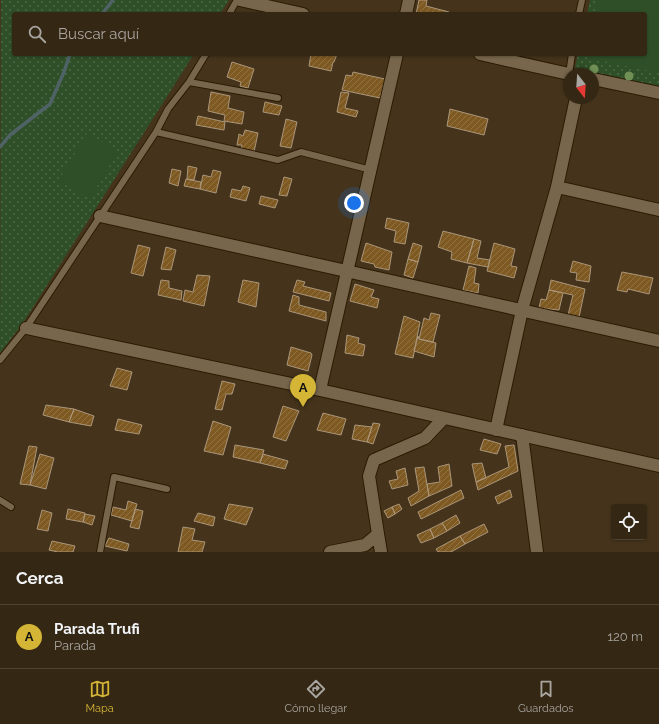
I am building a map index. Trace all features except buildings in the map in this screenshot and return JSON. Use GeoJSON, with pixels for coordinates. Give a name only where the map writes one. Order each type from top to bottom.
{"type":"FeatureCollection","features":[{"type":"Feature","properties":{"kind":"street"},"geometry":{"type":"LineString","coordinates":[[240,0],[294,12]]}},
{"type":"Feature","properties":{"kind":"street"},"geometry":{"type":"LineString","coordinates":[[406,12],[409,0]]}},
{"type":"Feature","properties":{"kind":"street"},"geometry":{"type":"LineString","coordinates":[[320,390],[346,271],[371,170],[397,56]]}},
{"type":"Feature","properties":{"kind":"street"},"geometry":{"type":"LineString","coordinates":[[489,56],[563,73]]}},
{"type":"Feature","properties":{"kind":"street"},"geometry":{"type":"LineString","coordinates":[[599,81],[659,93]]}},
{"type":"Feature","properties":{"kind":"street"},"geometry":{"type":"LineString","coordinates":[[496,430],[522,310],[557,187],[575,104]]}},
{"type":"Feature","properties":{"kind":"street"},"geometry":{"type":"LineString","coordinates":[[557,187],[659,210]]}},
{"type":"Feature","properties":{"kind":"street"},"geometry":{"type":"LineString","coordinates":[[100,216],[659,341]]}},
{"type":"Feature","properties":{"kind":"street"},"geometry":{"type":"LineString","coordinates":[[26,328],[320,390],[659,466]]}},
{"type":"Feature","properties":{"kind":"street"},"geometry":{"type":"LineString","coordinates":[[381,552],[368,476],[374,460],[425,438],[444,418]]}},
{"type":"Feature","properties":{"kind":"street"},"geometry":{"type":"LineString","coordinates":[[522,436],[537,552]]}},
{"type":"Feature","properties":{"kind":"street"},"geometry":{"type":"LineString","coordinates":[[330,552],[365,545],[378,534]]}},
{"type":"Feature","properties":{"kind":"lane"},"geometry":{"type":"LineString","coordinates":[[229,12],[237,0]]}},
{"type":"Feature","properties":{"kind":"lane"},"geometry":{"type":"LineString","coordinates":[[580,12],[582,0]]}},
{"type":"Feature","properties":{"kind":"lane"},"geometry":{"type":"LineString","coordinates":[[0,360],[26,328],[156,132],[168,109],[189,82],[205,56]]}},
{"type":"Feature","properties":{"kind":"lane"},"geometry":{"type":"LineString","coordinates":[[570,68],[572,56]]}},
{"type":"Feature","properties":{"kind":"lane"},"geometry":{"type":"LineString","coordinates":[[189,82],[278,98]]}},
{"type":"Feature","properties":{"kind":"lane"},"geometry":{"type":"LineString","coordinates":[[156,132],[278,160],[301,152],[371,170]]}},
{"type":"Feature","properties":{"kind":"lane"},"geometry":{"type":"LineString","coordinates":[[100,552],[114,477],[167,489]]}},
{"type":"Feature","properties":{"kind":"lane"},"geometry":{"type":"LineString","coordinates":[[0,500],[11,507]]}},
{"type":"Feature","properties":{"kind":"green space"},"geometry":{"type":"Polygon","coordinates":[[[1,0],[229,0],[221,12],[12,12],[12,56],[193,56],[23,323],[0,353],[1,0]]]}},
{"type":"Feature","properties":{"kind":"green space"},"geometry":{"type":"Polygon","coordinates":[[[590,0],[659,0],[659,87],[599,73],[599,68],[575,68],[578,56],[647,56],[647,12],[587,12],[590,0]]]}},
{"type":"Feature","properties":{"kind":"green space"},"geometry":{"type":"Polygon","coordinates":[[[598,0],[659,0],[659,73],[585,57],[647,56],[647,12],[595,12],[598,0]]]}},
{"type":"Feature","properties":{"kind":"green space"},"geometry":{"type":"Polygon","coordinates":[[[87,133],[118,151],[90,199],[58,181],[87,133]]]}},
{"type":"Feature","properties":{"kind":"waterway"},"geometry":{"type":"LineString","coordinates":[[104,12],[113,0]]}},
{"type":"Feature","properties":{"kind":"waterway"},"geometry":{"type":"LineString","coordinates":[[0,147],[10,135],[50,104],[69,56]]}},
{"type":"Feature","properties":{"kind":"place","name":"Parada Trufi"},"geometry":{"type":"Point","coordinates":[303,407]}}]}
